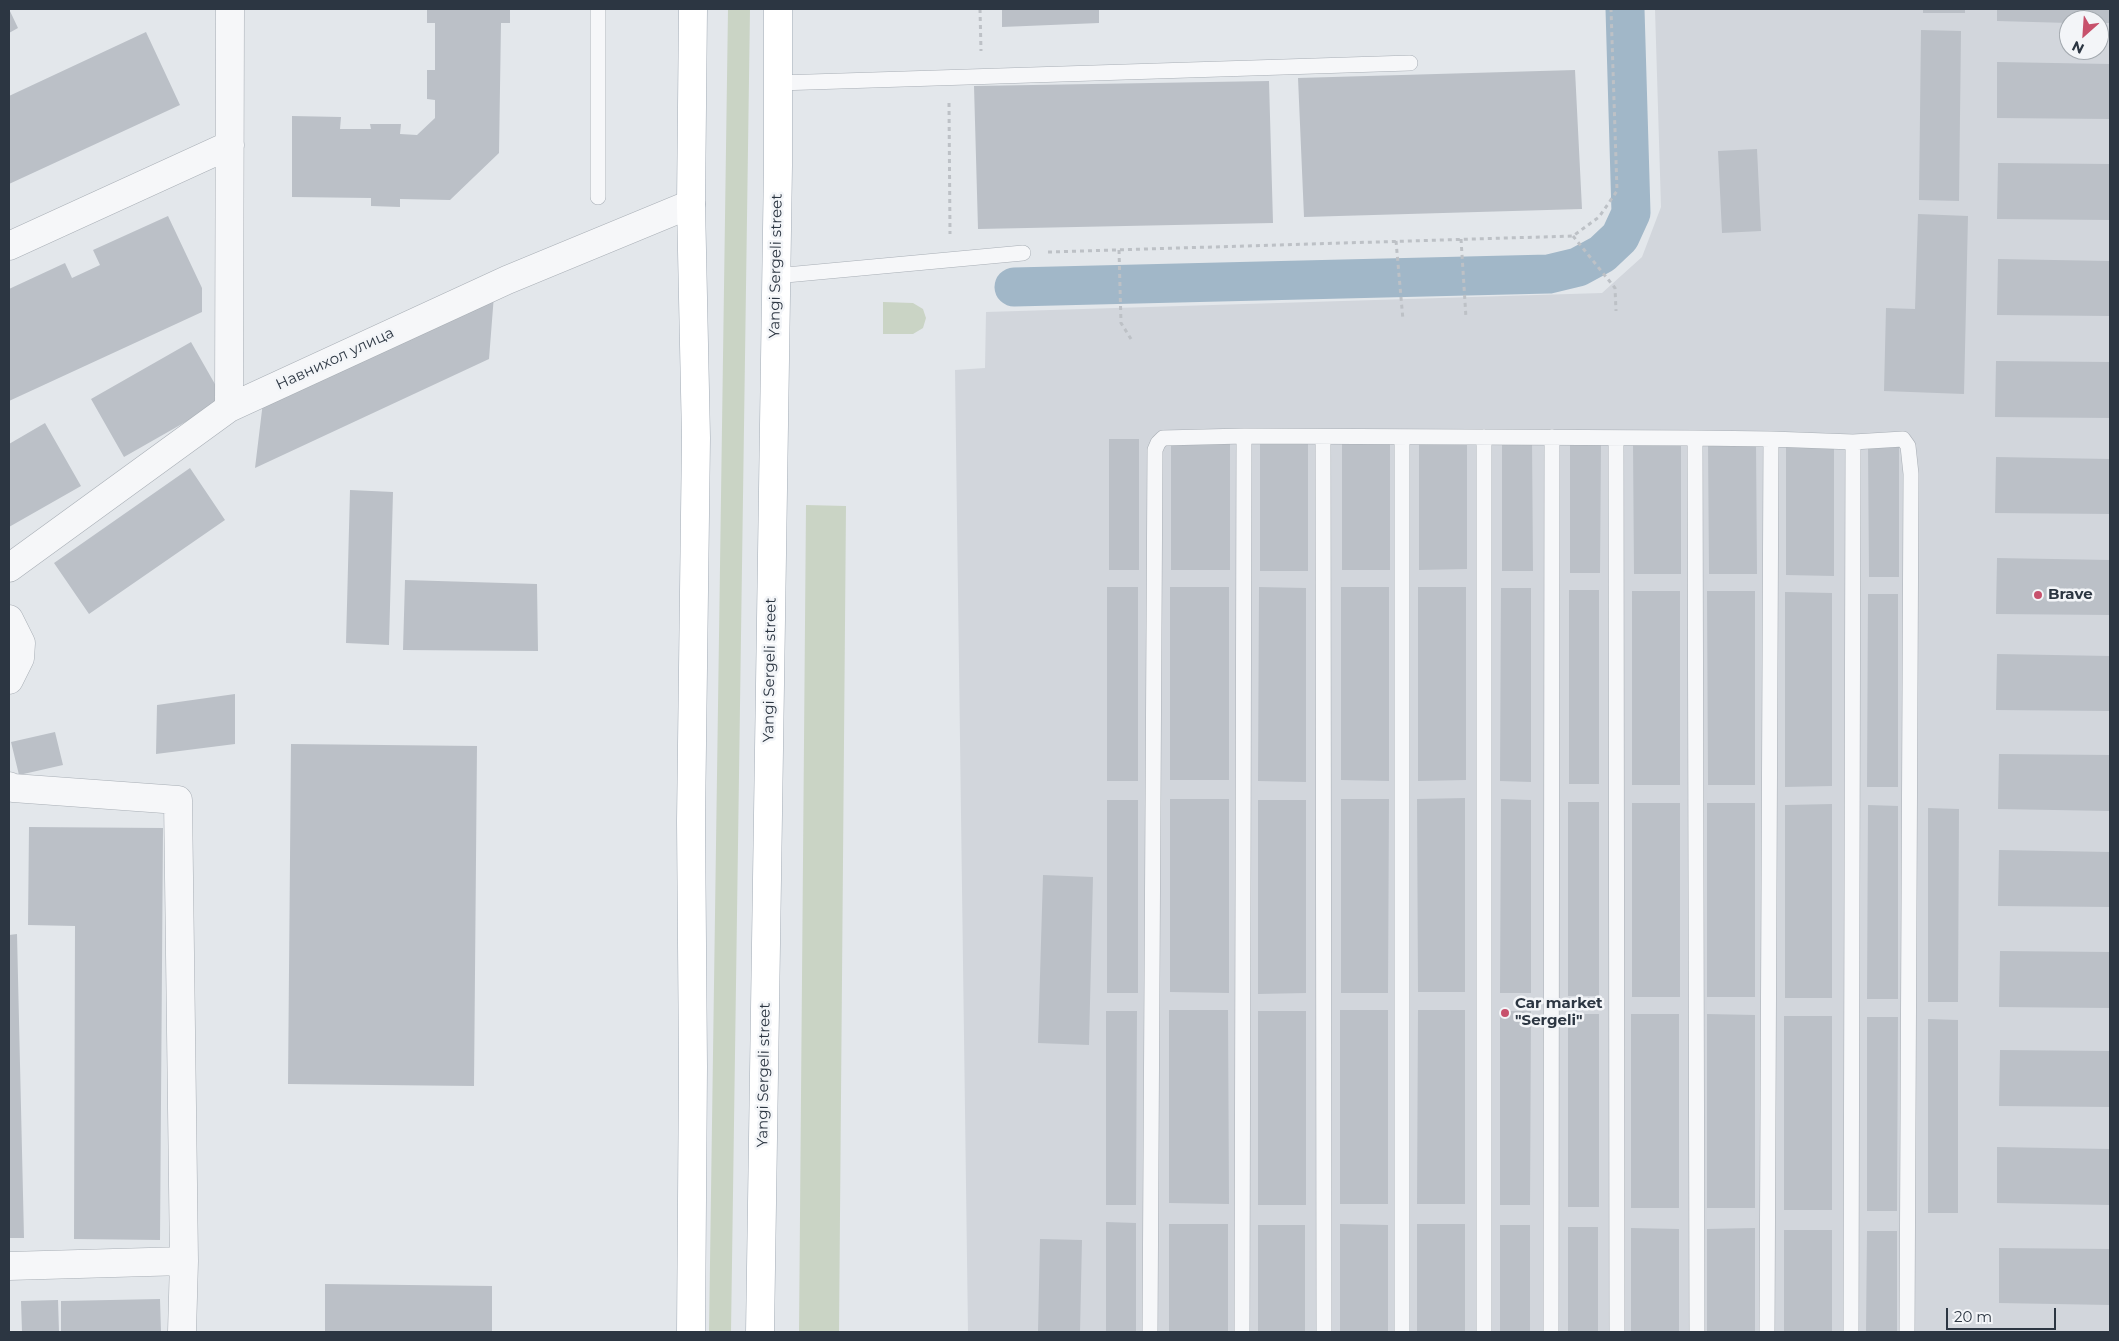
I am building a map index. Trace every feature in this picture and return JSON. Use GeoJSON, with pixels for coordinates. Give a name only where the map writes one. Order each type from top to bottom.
{"type":"FeatureCollection","features":[{"type":"Feature","properties":{"kind":"main road"},"geometry":{"type":"LineString","coordinates":[[690,1332],[693,1067],[691,821],[696,438],[691,204],[693,9]]}},
{"type":"Feature","properties":{"kind":"main road","name":"Yangi Sergeli street"},"geometry":{"type":"LineString","coordinates":[[760,1332],[778,9]]}},
{"type":"Feature","properties":{"kind":"street"},"geometry":{"type":"LineString","coordinates":[[230,9],[230,408]]}},
{"type":"Feature","properties":{"kind":"street"},"geometry":{"type":"LineString","coordinates":[[9,246],[230,145]]}},
{"type":"Feature","properties":{"kind":"street","name":"Навнихол улица"},"geometry":{"type":"LineString","coordinates":[[9,568],[230,408],[507,280],[691,204]]}},
{"type":"Feature","properties":{"kind":"street"},"geometry":{"type":"LineString","coordinates":[[9,619],[21,643],[20,658],[9,680]]}},
{"type":"Feature","properties":{"kind":"street"},"geometry":{"type":"LineString","coordinates":[[9,786],[13,788],[178,800],[184,1261],[182,1332]]}},
{"type":"Feature","properties":{"kind":"street"},"geometry":{"type":"LineString","coordinates":[[9,1266],[184,1261]]}},
{"type":"Feature","properties":{"kind":"lane"},"geometry":{"type":"LineString","coordinates":[[598,9],[598,197]]}},
{"type":"Feature","properties":{"kind":"lane"},"geometry":{"type":"LineString","coordinates":[[778,83],[1410,63]]}},
{"type":"Feature","properties":{"kind":"lane"},"geometry":{"type":"LineString","coordinates":[[775,276],[1023,253]]}},
{"type":"Feature","properties":{"kind":"lane"},"geometry":{"type":"LineString","coordinates":[[1242,1332],[1244,436]]}},
{"type":"Feature","properties":{"kind":"lane"},"geometry":{"type":"LineString","coordinates":[[1150,1332],[1155,450],[1163,438],[1244,436],[1695,438],[1853,442],[1903,439],[1908,446],[1911,474],[1907,1332]]}},
{"type":"Feature","properties":{"kind":"lane"},"geometry":{"type":"LineString","coordinates":[[1323,437],[1324,1332]]}},
{"type":"Feature","properties":{"kind":"lane"},"geometry":{"type":"LineString","coordinates":[[1484,437],[1484,1332]]}},
{"type":"Feature","properties":{"kind":"lane"},"geometry":{"type":"LineString","coordinates":[[1552,437],[1552,1332]]}},
{"type":"Feature","properties":{"kind":"lane"},"geometry":{"type":"LineString","coordinates":[[1402,438],[1402,1332]]}},
{"type":"Feature","properties":{"kind":"lane"},"geometry":{"type":"LineString","coordinates":[[1695,438],[1697,1332]]}},
{"type":"Feature","properties":{"kind":"lane"},"geometry":{"type":"LineString","coordinates":[[1616,439],[1617,1332]]}},
{"type":"Feature","properties":{"kind":"lane"},"geometry":{"type":"LineString","coordinates":[[1767,1332],[1771,439]]}},
{"type":"Feature","properties":{"kind":"lane"},"geometry":{"type":"LineString","coordinates":[[1850,1332],[1853,442]]}},
{"type":"Feature","properties":{"kind":"path"},"geometry":{"type":"LineString","coordinates":[[980,9],[982,76]]}},
{"type":"Feature","properties":{"kind":"path"},"geometry":{"type":"LineString","coordinates":[[1023,253],[1574,236],[1599,217],[1617,191],[1611,9]]}},
{"type":"Feature","properties":{"kind":"path"},"geometry":{"type":"LineString","coordinates":[[949,77],[950,260]]}},
{"type":"Feature","properties":{"kind":"path"},"geometry":{"type":"LineString","coordinates":[[1574,236],[1610,279],[1615,288],[1616,311]]}},
{"type":"Feature","properties":{"kind":"path"},"geometry":{"type":"LineString","coordinates":[[1461,239],[1466,318]]}},
{"type":"Feature","properties":{"kind":"path"},"geometry":{"type":"LineString","coordinates":[[1396,241],[1403,320]]}},
{"type":"Feature","properties":{"kind":"path"},"geometry":{"type":"LineString","coordinates":[[1119,250],[1121,323],[1131,339]]}},
{"type":"Feature","properties":{"kind":"shaded area"},"geometry":{"type":"Polygon","coordinates":[[[1655,9],[2110,9],[2110,1332],[968,1332],[955,370],[985,368],[986,312],[1602,293],[1642,257],[1661,207],[1655,9]]]}},
{"type":"Feature","properties":{"kind":"green space"},"geometry":{"type":"Polygon","coordinates":[[[728,9],[750,9],[731,1332],[709,1332],[728,9]]]}},
{"type":"Feature","properties":{"kind":"green space"},"geometry":{"type":"Polygon","coordinates":[[[883,302],[913,303],[923,309],[926,318],[923,328],[913,334],[883,334],[883,302]]]}},
{"type":"Feature","properties":{"kind":"green space"},"geometry":{"type":"Polygon","coordinates":[[[806,505],[846,506],[839,1332],[799,1332],[806,505]]]}},
{"type":"Feature","properties":{"kind":"building"},"geometry":{"type":"Polygon","coordinates":[[[9,9],[18,28],[9,33],[9,9]]]}},
{"type":"Feature","properties":{"kind":"building"},"geometry":{"type":"Polygon","coordinates":[[[427,9],[510,9],[510,23],[501,23],[499,153],[450,200],[400,199],[400,207],[371,206],[371,198],[292,197],[292,116],[341,117],[340,129],[371,129],[370,124],[401,124],[400,134],[417,135],[435,118],[435,100],[427,99],[427,70],[435,70],[435,23],[427,23],[427,9]]]}},
{"type":"Feature","properties":{"kind":"building"},"geometry":{"type":"Polygon","coordinates":[[[1002,9],[1099,9],[1099,23],[1002,27],[1002,9]]]}},
{"type":"Feature","properties":{"kind":"building"},"geometry":{"type":"Polygon","coordinates":[[[1923,9],[1965,9],[1965,13],[1923,13],[1923,9]]]}},
{"type":"Feature","properties":{"kind":"building"},"geometry":{"type":"Polygon","coordinates":[[[1997,9],[2110,9],[2110,23],[2109,10],[2059,10],[2059,23],[1997,21],[1997,9]]]}},
{"type":"Feature","properties":{"kind":"building"},"geometry":{"type":"Polygon","coordinates":[[[1921,30],[1961,31],[1959,201],[1919,200],[1921,30]]]}},
{"type":"Feature","properties":{"kind":"building"},"geometry":{"type":"Polygon","coordinates":[[[146,32],[180,105],[9,184],[9,96],[146,32]]]}},
{"type":"Feature","properties":{"kind":"building"},"geometry":{"type":"Polygon","coordinates":[[[1997,62],[2110,64],[2110,119],[1997,118],[1997,62]]]}},
{"type":"Feature","properties":{"kind":"building"},"geometry":{"type":"Polygon","coordinates":[[[1575,70],[1582,209],[1304,217],[1298,78],[1575,70]]]}},
{"type":"Feature","properties":{"kind":"building"},"geometry":{"type":"Polygon","coordinates":[[[1269,81],[1273,223],[978,229],[974,86],[1269,81]]]}},
{"type":"Feature","properties":{"kind":"building"},"geometry":{"type":"Polygon","coordinates":[[[1757,149],[1761,231],[1722,233],[1718,151],[1757,149]]]}},
{"type":"Feature","properties":{"kind":"building"},"geometry":{"type":"Polygon","coordinates":[[[1998,163],[2110,164],[2110,220],[1997,219],[1998,163]]]}},
{"type":"Feature","properties":{"kind":"building"},"geometry":{"type":"Polygon","coordinates":[[[1918,214],[1968,216],[1964,394],[1884,391],[1886,308],[1915,309],[1918,214]]]}},
{"type":"Feature","properties":{"kind":"building"},"geometry":{"type":"Polygon","coordinates":[[[168,216],[202,288],[202,312],[9,401],[9,289],[65,263],[72,278],[100,265],[93,250],[168,216]]]}},
{"type":"Feature","properties":{"kind":"building"},"geometry":{"type":"Polygon","coordinates":[[[1998,259],[2110,261],[2110,316],[1997,315],[1998,259]]]}},
{"type":"Feature","properties":{"kind":"building"},"geometry":{"type":"Polygon","coordinates":[[[494,295],[489,359],[255,468],[263,402],[494,295]]]}},
{"type":"Feature","properties":{"kind":"building"},"geometry":{"type":"Polygon","coordinates":[[[191,342],[224,400],[124,457],[91,399],[191,342]]]}},
{"type":"Feature","properties":{"kind":"building"},"geometry":{"type":"Polygon","coordinates":[[[1996,361],[2110,362],[2110,418],[1995,417],[1996,361]]]}},
{"type":"Feature","properties":{"kind":"building"},"geometry":{"type":"Polygon","coordinates":[[[45,423],[81,486],[9,527],[9,444],[45,423]]]}},
{"type":"Feature","properties":{"kind":"building"},"geometry":{"type":"Polygon","coordinates":[[[1171,438],[1230,439],[1230,570],[1171,570],[1171,438]]]}},
{"type":"Feature","properties":{"kind":"building"},"geometry":{"type":"Polygon","coordinates":[[[1419,438],[1467,439],[1467,569],[1419,570],[1419,438]]]}},
{"type":"Feature","properties":{"kind":"building"},"geometry":{"type":"Polygon","coordinates":[[[1109,439],[1139,439],[1139,570],[1109,570],[1109,439]]]}},
{"type":"Feature","properties":{"kind":"building"},"geometry":{"type":"Polygon","coordinates":[[[1342,439],[1390,439],[1390,570],[1342,570],[1342,439]]]}},
{"type":"Feature","properties":{"kind":"building"},"geometry":{"type":"Polygon","coordinates":[[[1502,439],[1532,440],[1533,571],[1502,571],[1502,439]]]}},
{"type":"Feature","properties":{"kind":"building"},"geometry":{"type":"Polygon","coordinates":[[[1260,440],[1308,440],[1308,571],[1260,571],[1260,440]]]}},
{"type":"Feature","properties":{"kind":"building"},"geometry":{"type":"Polygon","coordinates":[[[1570,442],[1601,442],[1600,573],[1570,573],[1570,442]]]}},
{"type":"Feature","properties":{"kind":"building"},"geometry":{"type":"Polygon","coordinates":[[[1633,443],[1681,443],[1681,574],[1634,574],[1633,443]]]}},
{"type":"Feature","properties":{"kind":"building"},"geometry":{"type":"Polygon","coordinates":[[[1708,443],[1756,443],[1757,574],[1709,574],[1708,443]]]}},
{"type":"Feature","properties":{"kind":"building"},"geometry":{"type":"Polygon","coordinates":[[[1786,444],[1834,444],[1834,576],[1786,575],[1786,444]]]}},
{"type":"Feature","properties":{"kind":"building"},"geometry":{"type":"Polygon","coordinates":[[[1868,445],[1899,445],[1899,577],[1869,577],[1868,445]]]}},
{"type":"Feature","properties":{"kind":"building"},"geometry":{"type":"Polygon","coordinates":[[[1996,457],[2110,459],[2110,514],[1995,513],[1996,457]]]}},
{"type":"Feature","properties":{"kind":"building"},"geometry":{"type":"Polygon","coordinates":[[[190,468],[225,520],[89,614],[54,563],[190,468]]]}},
{"type":"Feature","properties":{"kind":"building"},"geometry":{"type":"Polygon","coordinates":[[[350,490],[393,492],[389,645],[346,643],[350,490]]]}},
{"type":"Feature","properties":{"kind":"building"},"geometry":{"type":"Polygon","coordinates":[[[1997,558],[2110,560],[2110,615],[1996,614],[1997,558]]]}},
{"type":"Feature","properties":{"kind":"building"},"geometry":{"type":"Polygon","coordinates":[[[405,580],[537,584],[538,651],[403,650],[405,580]]]}},
{"type":"Feature","properties":{"kind":"building"},"geometry":{"type":"Polygon","coordinates":[[[1107,587],[1138,587],[1138,781],[1107,781],[1107,587]]]}},
{"type":"Feature","properties":{"kind":"building"},"geometry":{"type":"Polygon","coordinates":[[[1170,587],[1229,587],[1229,780],[1170,780],[1170,587]]]}},
{"type":"Feature","properties":{"kind":"building"},"geometry":{"type":"Polygon","coordinates":[[[1259,587],[1306,588],[1306,782],[1258,781],[1259,587]]]}},
{"type":"Feature","properties":{"kind":"building"},"geometry":{"type":"Polygon","coordinates":[[[1341,587],[1389,587],[1389,781],[1341,780],[1341,587]]]}},
{"type":"Feature","properties":{"kind":"building"},"geometry":{"type":"Polygon","coordinates":[[[1418,587],[1466,587],[1466,780],[1418,781],[1418,587]]]}},
{"type":"Feature","properties":{"kind":"building"},"geometry":{"type":"Polygon","coordinates":[[[1501,588],[1531,588],[1531,782],[1500,781],[1501,588]]]}},
{"type":"Feature","properties":{"kind":"building"},"geometry":{"type":"Polygon","coordinates":[[[1569,590],[1599,590],[1599,784],[1569,784],[1569,590]]]}},
{"type":"Feature","properties":{"kind":"building"},"geometry":{"type":"Polygon","coordinates":[[[1632,591],[1680,591],[1680,785],[1632,785],[1632,591]]]}},
{"type":"Feature","properties":{"kind":"building"},"geometry":{"type":"Polygon","coordinates":[[[1707,591],[1755,591],[1755,785],[1708,785],[1707,591]]]}},
{"type":"Feature","properties":{"kind":"building"},"geometry":{"type":"Polygon","coordinates":[[[1785,592],[1832,593],[1832,786],[1785,787],[1785,592]]]}},
{"type":"Feature","properties":{"kind":"building"},"geometry":{"type":"Polygon","coordinates":[[[1868,594],[1898,594],[1898,787],[1867,787],[1868,594]]]}},
{"type":"Feature","properties":{"kind":"building"},"geometry":{"type":"Polygon","coordinates":[[[1997,654],[2110,656],[2110,711],[1996,710],[1997,654]]]}},
{"type":"Feature","properties":{"kind":"building"},"geometry":{"type":"Polygon","coordinates":[[[235,694],[235,744],[156,754],[157,705],[235,694]]]}},
{"type":"Feature","properties":{"kind":"building"},"geometry":{"type":"Polygon","coordinates":[[[55,732],[63,765],[19,775],[11,742],[55,732]]]}},
{"type":"Feature","properties":{"kind":"building"},"geometry":{"type":"Polygon","coordinates":[[[291,744],[477,746],[474,1086],[288,1084],[291,744]]]}},
{"type":"Feature","properties":{"kind":"building"},"geometry":{"type":"Polygon","coordinates":[[[1999,754],[2110,755],[2110,811],[1998,809],[1999,754]]]}},
{"type":"Feature","properties":{"kind":"building"},"geometry":{"type":"Polygon","coordinates":[[[1465,798],[1465,992],[1418,992],[1417,799],[1465,798]]]}},
{"type":"Feature","properties":{"kind":"building"},"geometry":{"type":"Polygon","coordinates":[[[1170,799],[1229,799],[1229,993],[1170,992],[1170,799]]]}},
{"type":"Feature","properties":{"kind":"building"},"geometry":{"type":"Polygon","coordinates":[[[1341,799],[1389,799],[1388,993],[1341,993],[1341,799]]]}},
{"type":"Feature","properties":{"kind":"building"},"geometry":{"type":"Polygon","coordinates":[[[1501,799],[1531,800],[1531,993],[1500,993],[1501,799]]]}},
{"type":"Feature","properties":{"kind":"building"},"geometry":{"type":"Polygon","coordinates":[[[1107,800],[1138,800],[1138,993],[1107,993],[1107,800]]]}},
{"type":"Feature","properties":{"kind":"building"},"geometry":{"type":"Polygon","coordinates":[[[1258,800],[1306,800],[1306,993],[1258,994],[1258,800]]]}},
{"type":"Feature","properties":{"kind":"building"},"geometry":{"type":"Polygon","coordinates":[[[1568,802],[1599,802],[1599,996],[1568,996],[1568,802]]]}},
{"type":"Feature","properties":{"kind":"building"},"geometry":{"type":"Polygon","coordinates":[[[1632,803],[1680,803],[1680,997],[1632,997],[1632,803]]]}},
{"type":"Feature","properties":{"kind":"building"},"geometry":{"type":"Polygon","coordinates":[[[1707,803],[1755,803],[1755,997],[1707,997],[1707,803]]]}},
{"type":"Feature","properties":{"kind":"building"},"geometry":{"type":"Polygon","coordinates":[[[1832,804],[1832,998],[1785,998],[1785,805],[1832,804]]]}},
{"type":"Feature","properties":{"kind":"building"},"geometry":{"type":"Polygon","coordinates":[[[1868,805],[1898,806],[1898,999],[1867,999],[1868,805]]]}},
{"type":"Feature","properties":{"kind":"building"},"geometry":{"type":"Polygon","coordinates":[[[1928,808],[1959,809],[1958,1002],[1928,1002],[1928,808]]]}},
{"type":"Feature","properties":{"kind":"building"},"geometry":{"type":"Polygon","coordinates":[[[29,827],[163,828],[160,1240],[74,1239],[75,926],[28,925],[29,827]]]}},
{"type":"Feature","properties":{"kind":"building"},"geometry":{"type":"Polygon","coordinates":[[[1999,850],[2110,852],[2110,907],[1998,906],[1999,850]]]}},
{"type":"Feature","properties":{"kind":"building"},"geometry":{"type":"Polygon","coordinates":[[[1043,875],[1093,877],[1089,1045],[1038,1043],[1043,875]]]}},
{"type":"Feature","properties":{"kind":"building"},"geometry":{"type":"Polygon","coordinates":[[[17,934],[24,1238],[9,1238],[9,935],[17,934]]]}},
{"type":"Feature","properties":{"kind":"building"},"geometry":{"type":"Polygon","coordinates":[[[2000,951],[2110,952],[2110,1008],[1999,1007],[2000,951]]]}},
{"type":"Feature","properties":{"kind":"building"},"geometry":{"type":"Polygon","coordinates":[[[1169,1010],[1228,1010],[1229,1204],[1169,1203],[1169,1010]]]}},
{"type":"Feature","properties":{"kind":"building"},"geometry":{"type":"Polygon","coordinates":[[[1340,1010],[1388,1010],[1388,1204],[1340,1204],[1340,1010]]]}},
{"type":"Feature","properties":{"kind":"building"},"geometry":{"type":"Polygon","coordinates":[[[1418,1010],[1465,1010],[1465,1204],[1417,1204],[1418,1010]]]}},
{"type":"Feature","properties":{"kind":"building"},"geometry":{"type":"Polygon","coordinates":[[[1106,1011],[1137,1011],[1136,1205],[1106,1205],[1106,1011]]]}},
{"type":"Feature","properties":{"kind":"building"},"geometry":{"type":"Polygon","coordinates":[[[1258,1011],[1306,1011],[1306,1205],[1258,1205],[1258,1011]]]}},
{"type":"Feature","properties":{"kind":"building"},"geometry":{"type":"Polygon","coordinates":[[[1500,1011],[1531,1011],[1530,1205],[1500,1205],[1500,1011]]]}},
{"type":"Feature","properties":{"kind":"building"},"geometry":{"type":"Polygon","coordinates":[[[1568,1014],[1599,1014],[1599,1207],[1568,1207],[1568,1014]]]}},
{"type":"Feature","properties":{"kind":"building"},"geometry":{"type":"Polygon","coordinates":[[[1631,1014],[1679,1014],[1679,1208],[1631,1208],[1631,1014]]]}},
{"type":"Feature","properties":{"kind":"building"},"geometry":{"type":"Polygon","coordinates":[[[1707,1014],[1755,1015],[1755,1208],[1707,1208],[1707,1014]]]}},
{"type":"Feature","properties":{"kind":"building"},"geometry":{"type":"Polygon","coordinates":[[[1784,1016],[1832,1016],[1832,1210],[1784,1210],[1784,1016]]]}},
{"type":"Feature","properties":{"kind":"building"},"geometry":{"type":"Polygon","coordinates":[[[1867,1017],[1898,1017],[1897,1211],[1867,1211],[1867,1017]]]}},
{"type":"Feature","properties":{"kind":"building"},"geometry":{"type":"Polygon","coordinates":[[[1928,1019],[1958,1020],[1958,1213],[1928,1213],[1928,1019]]]}},
{"type":"Feature","properties":{"kind":"building"},"geometry":{"type":"Polygon","coordinates":[[[2000,1050],[2110,1051],[2110,1107],[1999,1106],[2000,1050]]]}},
{"type":"Feature","properties":{"kind":"building"},"geometry":{"type":"Polygon","coordinates":[[[1997,1147],[2110,1149],[2110,1205],[1997,1203],[1997,1147]]]}},
{"type":"Feature","properties":{"kind":"building"},"geometry":{"type":"Polygon","coordinates":[[[1106,1222],[1136,1223],[1136,1332],[1106,1332],[1106,1222]]]}},
{"type":"Feature","properties":{"kind":"building"},"geometry":{"type":"Polygon","coordinates":[[[1169,1224],[1228,1224],[1228,1332],[1169,1332],[1169,1224]]]}},
{"type":"Feature","properties":{"kind":"building"},"geometry":{"type":"Polygon","coordinates":[[[1340,1224],[1388,1225],[1388,1332],[1340,1332],[1340,1224]]]}},
{"type":"Feature","properties":{"kind":"building"},"geometry":{"type":"Polygon","coordinates":[[[1417,1224],[1465,1224],[1465,1332],[1417,1332],[1417,1224]]]}},
{"type":"Feature","properties":{"kind":"building"},"geometry":{"type":"Polygon","coordinates":[[[1258,1225],[1305,1225],[1305,1332],[1258,1332],[1258,1225]]]}},
{"type":"Feature","properties":{"kind":"building"},"geometry":{"type":"Polygon","coordinates":[[[1500,1225],[1530,1225],[1530,1332],[1500,1332],[1500,1225]]]}},
{"type":"Feature","properties":{"kind":"building"},"geometry":{"type":"Polygon","coordinates":[[[1568,1227],[1598,1227],[1598,1332],[1568,1332],[1568,1227]]]}},
{"type":"Feature","properties":{"kind":"building"},"geometry":{"type":"Polygon","coordinates":[[[1631,1228],[1679,1229],[1679,1332],[1631,1332],[1631,1228]]]}},
{"type":"Feature","properties":{"kind":"building"},"geometry":{"type":"Polygon","coordinates":[[[1755,1228],[1755,1332],[1707,1332],[1707,1229],[1755,1228]]]}},
{"type":"Feature","properties":{"kind":"building"},"geometry":{"type":"Polygon","coordinates":[[[1784,1230],[1832,1230],[1832,1332],[1784,1332],[1784,1230]]]}},
{"type":"Feature","properties":{"kind":"building"},"geometry":{"type":"Polygon","coordinates":[[[1867,1231],[1897,1231],[1897,1332],[1866,1332],[1867,1231]]]}},
{"type":"Feature","properties":{"kind":"building"},"geometry":{"type":"Polygon","coordinates":[[[1040,1239],[1082,1240],[1080,1332],[1038,1331],[1040,1239]]]}},
{"type":"Feature","properties":{"kind":"building"},"geometry":{"type":"Polygon","coordinates":[[[1999,1248],[2110,1249],[2110,1305],[1999,1303],[1999,1248]]]}},
{"type":"Feature","properties":{"kind":"building"},"geometry":{"type":"Polygon","coordinates":[[[325,1284],[492,1286],[492,1332],[325,1332],[325,1284]]]}},
{"type":"Feature","properties":{"kind":"building"},"geometry":{"type":"Polygon","coordinates":[[[160,1299],[161,1332],[61,1332],[61,1301],[160,1299]]]}},
{"type":"Feature","properties":{"kind":"building"},"geometry":{"type":"Polygon","coordinates":[[[58,1300],[59,1332],[22,1332],[21,1301],[58,1300]]]}},
{"type":"Feature","properties":{"kind":"waterway"},"geometry":{"type":"LineString","coordinates":[[1014,287],[1549,274],[1578,267],[1602,254],[1620,237],[1631,213],[1625,9]]}},
{"type":"Feature","properties":{"kind":"place","name":"Brave"},"geometry":{"type":"Point","coordinates":[2038,595]}},
{"type":"Feature","properties":{"kind":"place","name":"Car market \"Sergeli\""},"geometry":{"type":"Point","coordinates":[1505,1013]}}]}
